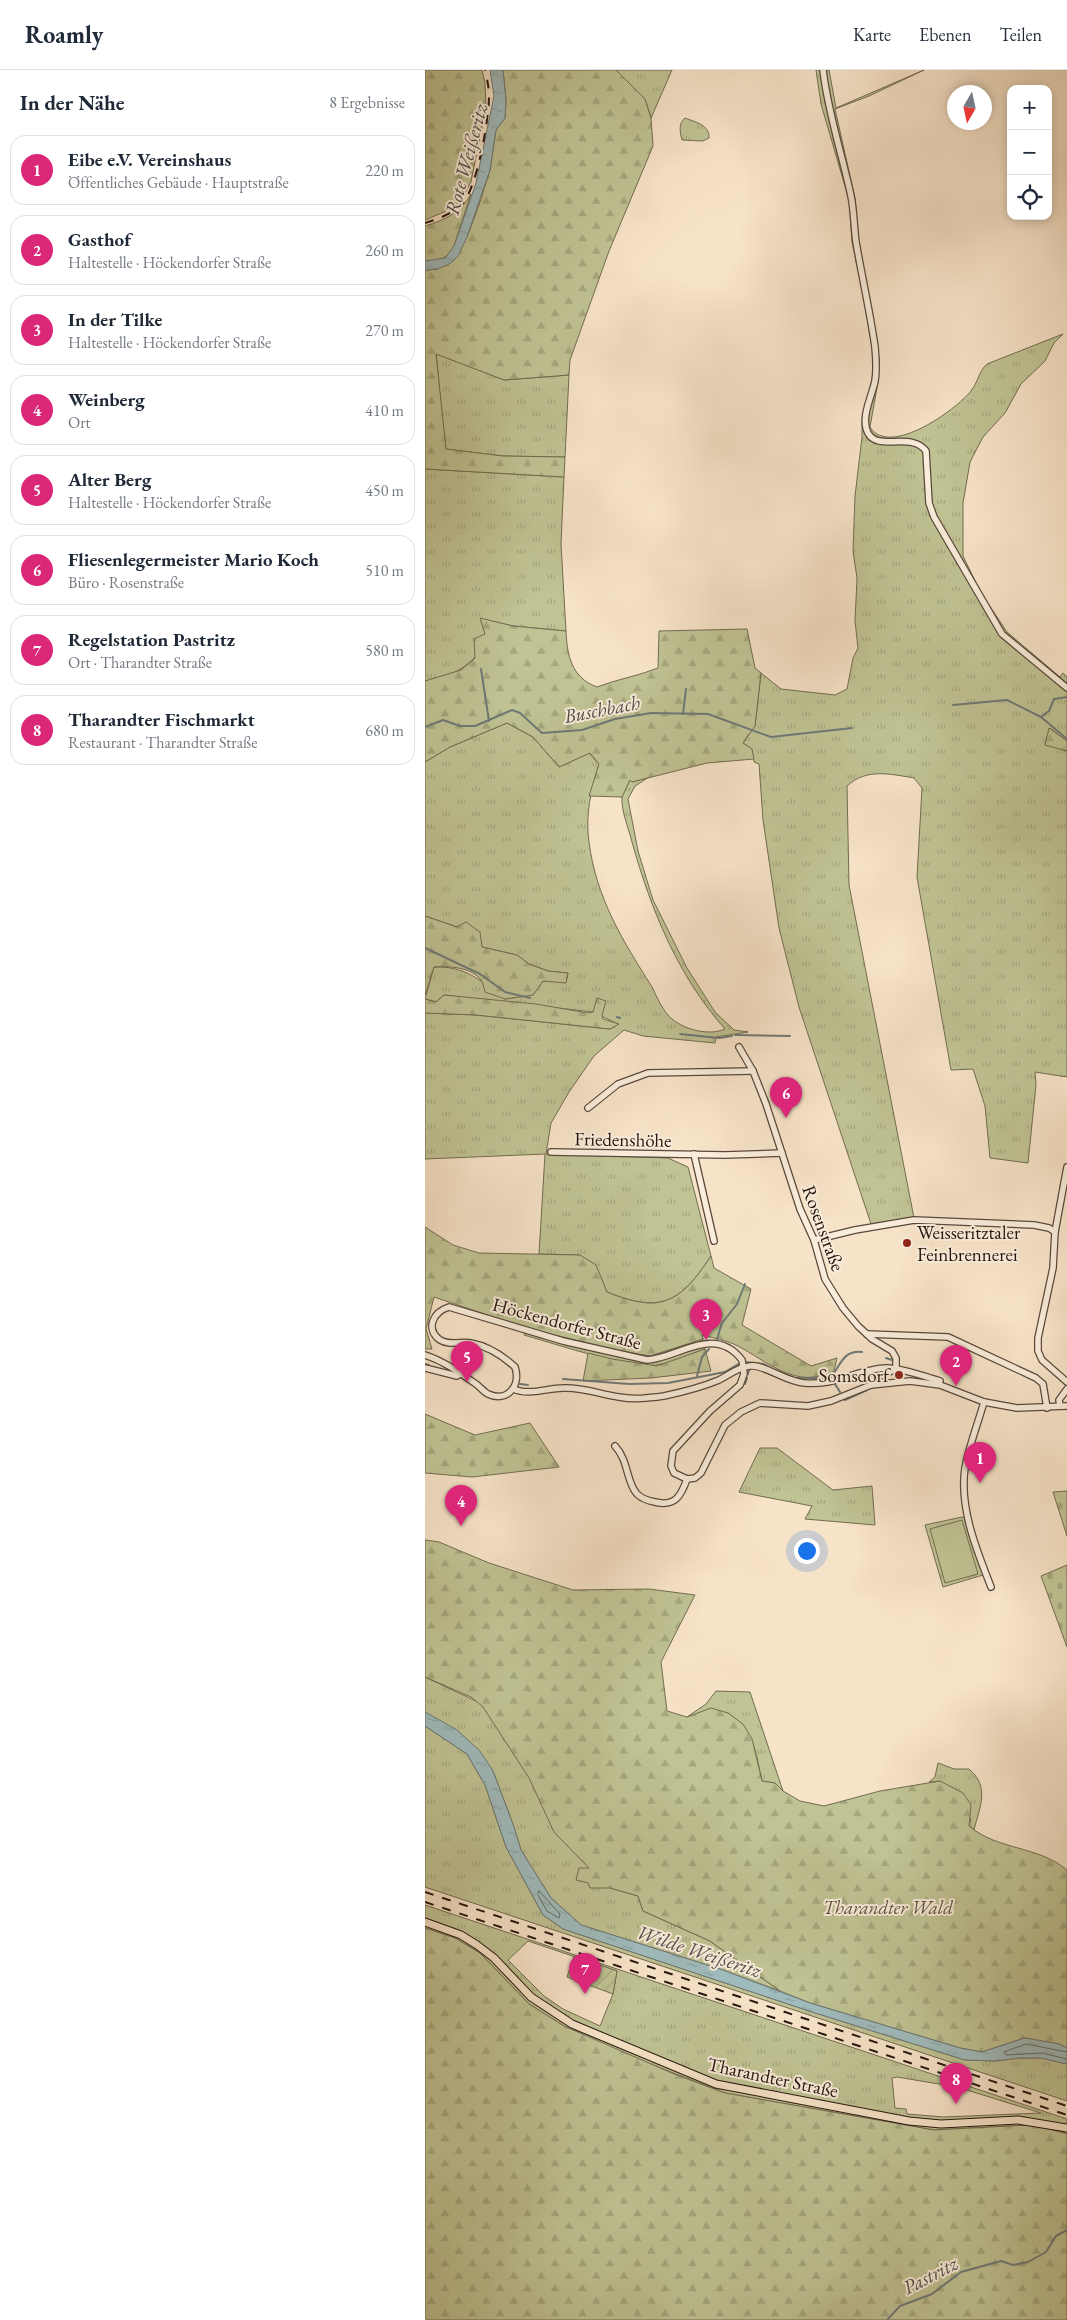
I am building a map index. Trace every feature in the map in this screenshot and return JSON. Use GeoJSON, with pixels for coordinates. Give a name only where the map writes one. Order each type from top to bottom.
{"type":"FeatureCollection","features":[{"type":"Feature","properties":{"kind":"main road","name":"Tharandter Straße"},"geometry":{"type":"LineString","coordinates":[[425,1922],[461,1935],[477,1945],[493,1958],[531,1997],[572,2024],[716,2084],[913,2122],[948,2124],[1017,2120],[1067,2128]]}},
{"type":"Feature","properties":{"kind":"street"},"geometry":{"type":"LineString","coordinates":[[823,70],[828,104],[851,199],[856,241],[875,348],[876,370],[865,422],[867,432],[875,438],[888,442],[915,441],[926,451],[931,511],[982,603],[1003,634],[1067,688]]}},
{"type":"Feature","properties":{"kind":"street","name":"Rosenstraße"},"geometry":{"type":"LineString","coordinates":[[739,1047],[753,1071],[800,1209],[814,1240],[825,1279],[843,1308],[866,1334],[892,1351],[897,1364],[896,1369]]}},
{"type":"Feature","properties":{"kind":"street"},"geometry":{"type":"LineString","coordinates":[[588,1108],[618,1084],[648,1073],[753,1071]]}},
{"type":"Feature","properties":{"kind":"street","name":"Friedenshöhe"},"geometry":{"type":"LineString","coordinates":[[551,1152],[782,1153]]}},
{"type":"Feature","properties":{"kind":"street","name":"Friedenshöhe"},"geometry":{"type":"LineString","coordinates":[[694,1154],[714,1242]]}},
{"type":"Feature","properties":{"kind":"street"},"geometry":{"type":"LineString","coordinates":[[1067,1167],[1055,1232],[1053,1268],[1038,1338],[1038,1351],[1042,1360],[1067,1382]]}},
{"type":"Feature","properties":{"kind":"street"},"geometry":{"type":"LineString","coordinates":[[814,1240],[855,1230],[914,1220],[1034,1225],[1049,1228],[1055,1232]]}},
{"type":"Feature","properties":{"kind":"street","name":"Höckendorfer Straße"},"geometry":{"type":"LineString","coordinates":[[514,1389],[517,1374],[515,1367],[509,1361],[488,1349],[471,1343],[451,1344],[441,1341],[434,1334],[431,1325],[433,1316],[439,1310],[449,1307],[461,1308],[554,1339],[647,1360],[658,1360],[696,1344],[706,1343],[725,1348],[743,1364]]}},
{"type":"Feature","properties":{"kind":"street"},"geometry":{"type":"LineString","coordinates":[[866,1334],[920,1335],[954,1339],[1036,1378],[1043,1384],[1047,1408]]}},
{"type":"Feature","properties":{"kind":"street"},"geometry":{"type":"LineString","coordinates":[[425,1356],[441,1362],[494,1396],[509,1394],[514,1389],[523,1392],[586,1388],[621,1398],[645,1398],[695,1389],[721,1379],[743,1364],[764,1368],[789,1381],[805,1383],[833,1382],[877,1369],[896,1369],[941,1381]]}},
{"type":"Feature","properties":{"kind":"street"},"geometry":{"type":"LineString","coordinates":[[743,1364],[744,1374],[740,1385],[710,1411],[673,1451],[671,1466],[674,1473],[687,1479],[695,1478],[701,1473],[721,1432],[730,1420],[753,1405],[770,1403],[798,1407],[820,1404],[871,1385],[910,1381],[940,1385],[984,1402],[1017,1408],[1067,1406]]}},
{"type":"Feature","properties":{"kind":"street"},"geometry":{"type":"LineString","coordinates":[[425,1368],[457,1376],[460,1374]]}},
{"type":"Feature","properties":{"kind":"street"},"geometry":{"type":"LineString","coordinates":[[871,1385],[873,1379],[896,1369]]}},
{"type":"Feature","properties":{"kind":"street"},"geometry":{"type":"LineString","coordinates":[[1060,1406],[1059,1400],[1067,1389]]}},
{"type":"Feature","properties":{"kind":"street"},"geometry":{"type":"LineString","coordinates":[[984,1402],[965,1469],[966,1503],[980,1559],[991,1587]]}},
{"type":"Feature","properties":{"kind":"street"},"geometry":{"type":"LineString","coordinates":[[615,1446],[623,1455],[635,1490],[646,1500],[661,1504],[673,1502],[681,1494],[687,1479]]}},
{"type":"Feature","properties":{"kind":"green space"},"geometry":{"type":"Polygon","coordinates":[[[425,70],[482,70],[485,83],[486,107],[471,182],[460,202],[451,209],[425,220],[425,70]]]}},
{"type":"Feature","properties":{"kind":"green space"},"geometry":{"type":"Polygon","coordinates":[[[503,70],[616,70],[645,99],[651,118],[653,146],[609,251],[570,360],[569,375],[504,380],[436,354],[446,449],[503,456],[565,457],[564,477],[425,469],[425,270],[438,269],[467,237],[490,170],[496,130],[505,118],[506,100],[503,70]]]}},
{"type":"Feature","properties":{"kind":"green space"},"geometry":{"type":"Polygon","coordinates":[[[616,70],[672,70],[651,118],[645,99],[616,70]]]}},
{"type":"Feature","properties":{"kind":"green space"},"geometry":{"type":"Polygon","coordinates":[[[816,70],[829,70],[836,108],[924,70],[869,96],[835,109],[855,198],[859,241],[879,359],[878,382],[870,427],[879,435],[892,437],[922,428],[952,409],[963,399],[971,391],[987,364],[1063,334],[1054,343],[1045,361],[1021,384],[1005,413],[983,437],[970,462],[963,503],[963,556],[981,593],[1007,632],[1060,677],[1063,673],[1067,677],[1067,741],[1050,728],[1045,744],[1067,751],[1067,1077],[1035,1072],[1036,1085],[1028,1163],[990,1158],[985,1106],[973,1069],[951,1070],[917,877],[922,788],[914,778],[887,774],[870,775],[854,780],[847,786],[849,885],[914,1218],[871,1224],[799,1007],[779,928],[763,820],[759,764],[754,762],[752,749],[743,743],[755,726],[761,673],[781,689],[835,695],[847,689],[853,658],[858,648],[855,621],[857,578],[853,551],[855,496],[862,422],[872,380],[874,359],[852,242],[849,200],[821,104],[816,70]]]}},
{"type":"Feature","properties":{"kind":"green space"},"geometry":{"type":"Polygon","coordinates":[[[685,118],[704,127],[709,134],[709,138],[703,141],[682,140],[680,125],[685,118]]]}},
{"type":"Feature","properties":{"kind":"green space"},"geometry":{"type":"Polygon","coordinates":[[[471,194],[454,246],[445,257],[438,260],[425,261],[425,226],[452,214],[462,206],[471,194]]]}},
{"type":"Feature","properties":{"kind":"green space"},"geometry":{"type":"Polygon","coordinates":[[[436,353],[504,380],[569,375],[565,457],[503,456],[445,449],[436,353]]]}},
{"type":"Feature","properties":{"kind":"green space"},"geometry":{"type":"Polygon","coordinates":[[[425,469],[564,477],[561,544],[566,631],[513,626],[481,619],[485,632],[484,643],[472,660],[454,673],[425,681],[425,469]]]}},
{"type":"Feature","properties":{"kind":"green space"},"geometry":{"type":"Polygon","coordinates":[[[480,618],[513,626],[566,631],[572,665],[582,678],[597,687],[658,668],[659,631],[747,629],[755,668],[761,673],[755,726],[743,743],[752,749],[754,759],[707,763],[632,782],[630,780],[622,797],[589,796],[599,764],[590,753],[559,767],[533,737],[507,723],[450,747],[425,762],[425,681],[461,670],[475,658],[474,639],[485,634],[480,618]]]}},
{"type":"Feature","properties":{"kind":"green space"},"geometry":{"type":"Polygon","coordinates":[[[507,723],[533,737],[559,767],[589,753],[599,764],[589,803],[588,832],[598,882],[612,918],[660,1004],[669,1016],[677,1023],[691,1029],[705,1032],[719,1031],[725,1029],[693,987],[657,917],[625,820],[622,797],[630,780],[632,782],[649,777],[635,786],[628,799],[638,851],[653,900],[687,968],[715,1012],[734,1030],[748,1032],[716,1037],[715,1043],[643,1036],[624,1030],[594,1056],[569,1092],[551,1123],[546,1154],[668,1158],[688,1167],[711,1256],[689,1285],[679,1294],[668,1300],[655,1303],[626,1299],[607,1292],[601,1279],[580,1255],[539,1254],[545,1154],[425,1159],[425,1013],[476,1015],[610,1029],[618,1024],[593,1012],[444,995],[436,1002],[425,999],[434,967],[445,967],[464,972],[480,980],[505,999],[533,995],[543,981],[566,982],[568,973],[548,971],[529,964],[517,955],[482,947],[457,927],[425,916],[425,762],[450,747],[507,723]]]}},
{"type":"Feature","properties":{"kind":"green space"},"geometry":{"type":"Polygon","coordinates":[[[1049,728],[1067,741],[1067,751],[1045,745],[1049,728]]]}},
{"type":"Feature","properties":{"kind":"green space"},"geometry":{"type":"Polygon","coordinates":[[[425,916],[457,927],[466,922],[480,932],[482,947],[517,955],[529,964],[548,971],[568,973],[566,983],[543,981],[533,995],[505,999],[485,992],[481,980],[472,972],[453,967],[434,967],[425,995],[425,916]]]}},
{"type":"Feature","properties":{"kind":"green space"},"geometry":{"type":"Polygon","coordinates":[[[444,995],[536,1004],[588,1013],[593,1012],[597,998],[606,1001],[602,1015],[603,1019],[619,1024],[610,1029],[476,1015],[425,1013],[425,999],[436,1002],[444,995]]]}},
{"type":"Feature","properties":{"kind":"green space"},"geometry":{"type":"Polygon","coordinates":[[[425,1227],[453,1245],[479,1253],[580,1255],[596,1265],[607,1292],[626,1299],[642,1302],[655,1303],[668,1300],[679,1294],[700,1272],[711,1256],[714,1268],[751,1289],[742,1325],[811,1366],[837,1358],[834,1371],[820,1376],[795,1376],[771,1366],[732,1343],[702,1335],[703,1339],[650,1356],[616,1350],[526,1328],[434,1297],[426,1329],[432,1349],[425,1349],[425,1227]]]}},
{"type":"Feature","properties":{"kind":"green space"},"geometry":{"type":"Polygon","coordinates":[[[526,1328],[616,1350],[650,1356],[703,1339],[705,1349],[664,1364],[630,1364],[524,1335],[526,1328]]]}},
{"type":"Feature","properties":{"kind":"green space"},"geometry":{"type":"Polygon","coordinates":[[[705,1349],[711,1371],[651,1378],[583,1381],[588,1353],[657,1366],[705,1349]]]}},
{"type":"Feature","properties":{"kind":"green space"},"geometry":{"type":"Polygon","coordinates":[[[425,1414],[475,1435],[530,1423],[559,1467],[472,1477],[425,1473],[425,1414]]]}},
{"type":"Feature","properties":{"kind":"green space"},"geometry":{"type":"Polygon","coordinates":[[[760,1448],[777,1448],[833,1490],[872,1486],[875,1525],[805,1519],[812,1506],[739,1492],[760,1448]]]}},
{"type":"Feature","properties":{"kind":"green space"},"geometry":{"type":"Polygon","coordinates":[[[1067,1491],[1067,1536],[1053,1492],[1067,1491]]]}},
{"type":"Feature","properties":{"kind":"green space"},"geometry":{"type":"Polygon","coordinates":[[[962,1517],[966,1519],[973,1536],[983,1575],[943,1587],[925,1525],[962,1517]]]}},
{"type":"Feature","properties":{"kind":"green space"},"geometry":{"type":"Polygon","coordinates":[[[962,1520],[978,1574],[945,1583],[930,1529],[962,1520]]]}},
{"type":"Feature","properties":{"kind":"green space","name":"Tharandter Wald"},"geometry":{"type":"Polygon","coordinates":[[[425,1540],[439,1542],[489,1563],[573,1590],[649,1589],[695,1595],[661,1662],[667,1711],[687,1717],[711,1708],[728,1713],[743,1724],[752,1739],[762,1781],[775,1783],[783,1791],[800,1801],[824,1806],[880,1791],[940,1781],[963,1793],[971,1805],[969,1826],[980,1834],[992,1840],[1044,1856],[1067,1870],[1067,2048],[1059,2044],[1025,2038],[982,2052],[960,2048],[810,2003],[780,1991],[710,1941],[643,1911],[638,1896],[610,1888],[590,1888],[588,1883],[576,1880],[579,1868],[589,1868],[554,1832],[529,1778],[483,1707],[471,1697],[425,1677],[425,1540]]]}},
{"type":"Feature","properties":{"kind":"green space"},"geometry":{"type":"Polygon","coordinates":[[[1067,1565],[1067,1647],[1041,1576],[1067,1565]]]}},
{"type":"Feature","properties":{"kind":"green space"},"geometry":{"type":"Polygon","coordinates":[[[425,1677],[497,1711],[610,1888],[638,1896],[643,1911],[710,1941],[780,1991],[723,1970],[581,1925],[551,1898],[521,1850],[493,1771],[425,1712],[425,1677]]]}},
{"type":"Feature","properties":{"kind":"green space"},"geometry":{"type":"Polygon","coordinates":[[[716,1691],[750,1692],[783,1791],[775,1783],[762,1781],[753,1743],[749,1735],[737,1720],[728,1713],[687,1717],[706,1704],[716,1691]]]}},
{"type":"Feature","properties":{"kind":"green space"},"geometry":{"type":"Polygon","coordinates":[[[425,1726],[467,1754],[485,1785],[506,1847],[543,1915],[563,1929],[809,2011],[965,2060],[996,2061],[1041,2058],[1067,2064],[1067,2101],[425,1887],[425,1726]]]}},
{"type":"Feature","properties":{"kind":"green space"},"geometry":{"type":"Polygon","coordinates":[[[938,1763],[954,1769],[969,1769],[979,1783],[982,1797],[974,1830],[969,1826],[971,1819],[940,1781],[929,1782],[935,1777],[938,1763]]]}},
{"type":"Feature","properties":{"kind":"green space"},"geometry":{"type":"Polygon","coordinates":[[[425,1905],[1067,2119],[1067,2134],[1028,2125],[934,2130],[725,2093],[635,2058],[564,2026],[529,2004],[480,1953],[455,1938],[425,1928],[425,1905]],[[528,1941],[508,1960],[544,1996],[563,2009],[600,2026],[613,1994],[617,1971],[528,1941]],[[897,2077],[892,2078],[895,2108],[906,2109],[907,2114],[944,2117],[1041,2113],[957,2087],[897,2077]]]}},
{"type":"Feature","properties":{"kind":"green space"},"geometry":{"type":"Polygon","coordinates":[[[425,1928],[455,1938],[480,1953],[529,2004],[564,2026],[674,2074],[725,2093],[934,2130],[1028,2125],[1067,2134],[1067,2320],[427,2320],[425,2317],[425,1928]]]}},
{"type":"Feature","properties":{"kind":"green space"},"geometry":{"type":"Polygon","coordinates":[[[574,1956],[617,1971],[613,1994],[567,1977],[574,1956]]]}},
{"type":"Feature","properties":{"kind":"water"},"geometry":{"type":"Polygon","coordinates":[[[490,70],[503,70],[506,100],[505,118],[496,130],[490,170],[467,237],[458,256],[451,263],[438,269],[425,270],[425,261],[445,258],[454,246],[476,183],[494,96],[490,70]]]}},
{"type":"Feature","properties":{"kind":"water"},"geometry":{"type":"Polygon","coordinates":[[[425,1712],[457,1730],[480,1751],[493,1771],[521,1850],[551,1898],[581,1925],[723,1970],[810,2003],[960,2048],[982,2052],[1025,2038],[1059,2044],[1067,2048],[1067,2064],[1041,2058],[996,2061],[965,2060],[809,2011],[563,1929],[543,1915],[506,1847],[485,1785],[467,1754],[425,1726],[425,1712]]]}},
{"type":"Feature","properties":{"kind":"waterway"},"geometry":{"type":"LineString","coordinates":[[481,669],[489,721]]}},
{"type":"Feature","properties":{"kind":"waterway"},"geometry":{"type":"LineString","coordinates":[[683,714],[686,689]]}},
{"type":"Feature","properties":{"kind":"waterway"},"geometry":{"type":"LineString","coordinates":[[953,705],[1007,700],[1041,717],[1049,711],[1054,699],[1067,697]]}},
{"type":"Feature","properties":{"kind":"waterway","name":"Buschbach"},"geometry":{"type":"LineString","coordinates":[[425,727],[443,720],[460,726],[475,726],[512,710],[520,713],[542,733],[582,730],[615,719],[651,713],[708,714],[771,737],[852,728]]}},
{"type":"Feature","properties":{"kind":"waterway"},"geometry":{"type":"LineString","coordinates":[[1041,717],[1067,739]]}},
{"type":"Feature","properties":{"kind":"waterway"},"geometry":{"type":"LineString","coordinates":[[425,948],[480,974],[505,992],[530,998]]}},
{"type":"Feature","properties":{"kind":"waterway"},"geometry":{"type":"LineString","coordinates":[[680,1034],[719,1038],[732,1036]]}},
{"type":"Feature","properties":{"kind":"waterway"},"geometry":{"type":"LineString","coordinates":[[735,1035],[790,1036]]}},
{"type":"Feature","properties":{"kind":"waterway"},"geometry":{"type":"LineString","coordinates":[[717,1339],[722,1323],[737,1304],[745,1284]]}},
{"type":"Feature","properties":{"kind":"waterway"},"geometry":{"type":"LineString","coordinates":[[697,1376],[702,1357],[709,1349]]}},
{"type":"Feature","properties":{"kind":"waterway"},"geometry":{"type":"LineString","coordinates":[[793,1378],[830,1378],[846,1356],[855,1352],[862,1352]]}},
{"type":"Feature","properties":{"kind":"waterway"},"geometry":{"type":"LineString","coordinates":[[886,1358],[892,1360]]}},
{"type":"Feature","properties":{"kind":"waterway"},"geometry":{"type":"LineString","coordinates":[[745,1362],[764,1364],[773,1369]]}},
{"type":"Feature","properties":{"kind":"waterway"},"geometry":{"type":"LineString","coordinates":[[563,1379],[629,1384],[668,1383],[725,1372],[740,1363]]}},
{"type":"Feature","properties":{"kind":"waterway"},"geometry":{"type":"LineString","coordinates":[[425,1364],[429,1365]]}},
{"type":"Feature","properties":{"kind":"waterway"},"geometry":{"type":"LineString","coordinates":[[748,1374],[749,1370]]}},
{"type":"Feature","properties":{"kind":"waterway"},"geometry":{"type":"LineString","coordinates":[[745,1384],[747,1378]]}},
{"type":"Feature","properties":{"kind":"waterway"},"geometry":{"type":"LineString","coordinates":[[520,1384],[528,1385]]}},
{"type":"Feature","properties":{"kind":"waterway"},"geometry":{"type":"LineString","coordinates":[[835,1384],[840,1392]]}},
{"type":"Feature","properties":{"kind":"waterway"},"geometry":{"type":"LineString","coordinates":[[845,1400],[867,1390]]}},
{"type":"Feature","properties":{"kind":"waterway","name":"Pastritz"},"geometry":{"type":"LineString","coordinates":[[887,2320],[900,2306],[932,2294],[961,2272],[1001,2261],[1013,2265],[1028,2262],[1046,2252],[1056,2236],[1067,2230]]}},
{"type":"Feature","properties":{"kind":"railway"},"geometry":{"type":"LineString","coordinates":[[425,223],[445,216],[458,208],[473,184],[481,153],[488,107],[489,89],[485,70]]}},
{"type":"Feature","properties":{"kind":"railway"},"geometry":{"type":"LineString","coordinates":[[425,1892],[1067,2106]]}},
{"type":"Feature","properties":{"kind":"railway"},"geometry":{"type":"LineString","coordinates":[[425,1902],[1067,2115]]}},
{"type":"Feature","properties":{"kind":"place","name":"Fliesenlegermeister Mario Koch"},"geometry":{"type":"Point","coordinates":[786,1118]}},
{"type":"Feature","properties":{"kind":"place","name":"Weisseritztaler Feinbrennerei"},"geometry":{"type":"Point","coordinates":[907,1243]}},
{"type":"Feature","properties":{"kind":"place","name":"In der Tilke"},"geometry":{"type":"Point","coordinates":[706,1340]}},
{"type":"Feature","properties":{"kind":"place","name":"Somsdorf"},"geometry":{"type":"Point","coordinates":[899,1375]}},
{"type":"Feature","properties":{"kind":"place","name":"Alter Berg"},"geometry":{"type":"Point","coordinates":[467,1382]}},
{"type":"Feature","properties":{"kind":"place","name":"Gasthof"},"geometry":{"type":"Point","coordinates":[956,1386]}},
{"type":"Feature","properties":{"kind":"place","name":"Eibe e.V. Vereinshaus"},"geometry":{"type":"Point","coordinates":[980,1483]}},
{"type":"Feature","properties":{"kind":"place","name":"Weinberg"},"geometry":{"type":"Point","coordinates":[461,1526]}},
{"type":"Feature","properties":{"kind":"place","name":"Regelstation Pastritz"},"geometry":{"type":"Point","coordinates":[585,1994]}},
{"type":"Feature","properties":{"kind":"place","name":"Tharandter Fischmarkt"},"geometry":{"type":"Point","coordinates":[956,2104]}},
{"type":"Feature","properties":{"kind":"water label","name":"Rote Weißeritz"},"geometry":{"type":"Point","coordinates":[466,159]}},
{"type":"Feature","properties":{"kind":"water label","name":"Wilde Weißeritz"},"geometry":{"type":"Point","coordinates":[699,1951]}}]}
